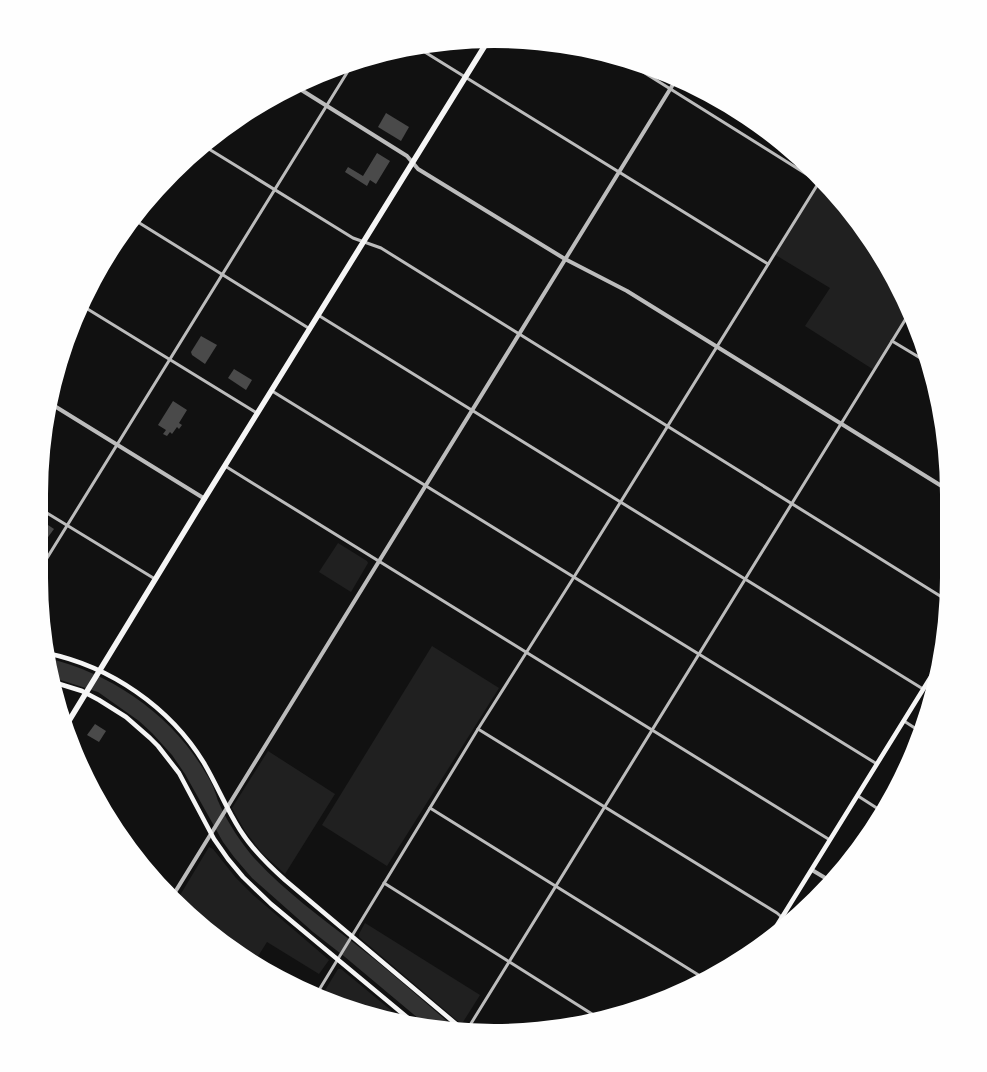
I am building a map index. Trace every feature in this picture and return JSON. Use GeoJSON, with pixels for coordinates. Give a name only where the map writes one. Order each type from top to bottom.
{"type":"FeatureCollection","features":[{"type":"Feature","properties":{"kind":"highway"},"geometry":{"type":"LineString","coordinates":[[70,719],[483,48]]}},
{"type":"Feature","properties":{"kind":"main road"},"geometry":{"type":"LineString","coordinates":[[54,655],[99,671],[135,692],[173,723],[198,754],[242,833],[260,857],[455,1023]]}},
{"type":"Feature","properties":{"kind":"main road"},"geometry":{"type":"LineString","coordinates":[[61,685],[100,700],[126,717],[158,746],[179,773],[211,833],[237,870],[253,888],[406,1016]]}},
{"type":"Feature","properties":{"kind":"main road"},"geometry":{"type":"LineString","coordinates":[[780,920],[926,686]]}},
{"type":"Feature","properties":{"kind":"street"},"geometry":{"type":"LineString","coordinates":[[426,53],[768,264]]}},
{"type":"Feature","properties":{"kind":"street"},"geometry":{"type":"LineString","coordinates":[[48,556],[348,72]]}},
{"type":"Feature","properties":{"kind":"street"},"geometry":{"type":"LineString","coordinates":[[648,75],[795,165]]}},
{"type":"Feature","properties":{"kind":"street"},"geometry":{"type":"LineString","coordinates":[[175,891],[673,85]]}},
{"type":"Feature","properties":{"kind":"street"},"geometry":{"type":"LineString","coordinates":[[302,90],[407,156],[418,169],[565,259],[627,292],[940,485]]}},
{"type":"Feature","properties":{"kind":"street"},"geometry":{"type":"LineString","coordinates":[[210,150],[353,238],[381,248],[939,596]]}},
{"type":"Feature","properties":{"kind":"street"},"geometry":{"type":"LineString","coordinates":[[319,989],[478,729],[574,578],[816,186]]}},
{"type":"Feature","properties":{"kind":"street"},"geometry":{"type":"LineString","coordinates":[[139,223],[310,329]]}},
{"type":"Feature","properties":{"kind":"street"},"geometry":{"type":"LineString","coordinates":[[87,309],[258,414]]}},
{"type":"Feature","properties":{"kind":"street"},"geometry":{"type":"LineString","coordinates":[[318,315],[924,689]]}},
{"type":"Feature","properties":{"kind":"street"},"geometry":{"type":"LineString","coordinates":[[471,1024],[905,320]]}},
{"type":"Feature","properties":{"kind":"street"},"geometry":{"type":"LineString","coordinates":[[892,341],[918,357]]}},
{"type":"Feature","properties":{"kind":"street"},"geometry":{"type":"LineString","coordinates":[[272,391],[877,764]]}},
{"type":"Feature","properties":{"kind":"street"},"geometry":{"type":"LineString","coordinates":[[56,407],[205,499]]}},
{"type":"Feature","properties":{"kind":"street"},"geometry":{"type":"LineString","coordinates":[[225,466],[830,840]]}},
{"type":"Feature","properties":{"kind":"street"},"geometry":{"type":"LineString","coordinates":[[48,514],[155,579]]}},
{"type":"Feature","properties":{"kind":"street"},"geometry":{"type":"LineString","coordinates":[[904,721],[914,727]]}},
{"type":"Feature","properties":{"kind":"street"},"geometry":{"type":"LineString","coordinates":[[478,729],[782,917]]}},
{"type":"Feature","properties":{"kind":"street"},"geometry":{"type":"LineString","coordinates":[[858,796],[876,808]]}},
{"type":"Feature","properties":{"kind":"street"},"geometry":{"type":"LineString","coordinates":[[430,808],[698,975]]}},
{"type":"Feature","properties":{"kind":"street"},"geometry":{"type":"LineString","coordinates":[[812,870],[825,878]]}},
{"type":"Feature","properties":{"kind":"street"},"geometry":{"type":"LineString","coordinates":[[384,883],[591,1013]]}},
{"type":"Feature","properties":{"kind":"shaded area"},"geometry":{"type":"Polygon","coordinates":[[[817,186],[829,199],[864,246],[894,296],[905,320],[874,370],[805,326],[830,288],[774,254],[817,186]]]}},
{"type":"Feature","properties":{"kind":"shaded area"},"geometry":{"type":"Polygon","coordinates":[[[338,543],[368,563],[351,592],[319,572],[338,543]]]}},
{"type":"Feature","properties":{"kind":"shaded area"},"geometry":{"type":"Polygon","coordinates":[[[432,646],[499,688],[387,866],[322,825],[432,646]]]}},
{"type":"Feature","properties":{"kind":"shaded area"},"geometry":{"type":"Polygon","coordinates":[[[55,660],[94,674],[138,699],[157,715],[191,751],[211,782],[218,802],[230,825],[256,860],[291,893],[380,964],[448,1022],[418,1018],[313,932],[252,878],[223,842],[185,774],[172,755],[139,721],[98,692],[59,680],[55,660]]]}},
{"type":"Feature","properties":{"kind":"shaded area"},"geometry":{"type":"Polygon","coordinates":[[[268,751],[335,794],[285,874],[262,853],[245,831],[232,808],[268,751]]]}},
{"type":"Feature","properties":{"kind":"shaded area"},"geometry":{"type":"Polygon","coordinates":[[[209,847],[213,849],[236,878],[253,895],[329,960],[319,974],[267,942],[258,957],[199,914],[180,896],[209,847]]]}},
{"type":"Feature","properties":{"kind":"shaded area"},"geometry":{"type":"Polygon","coordinates":[[[365,923],[480,995],[463,1022],[460,1023],[359,937],[365,923]]]}},
{"type":"Feature","properties":{"kind":"shaded area"},"geometry":{"type":"Polygon","coordinates":[[[338,969],[341,969],[394,1013],[350,1001],[324,991],[338,969]]]}},
{"type":"Feature","properties":{"kind":"building"},"geometry":{"type":"Polygon","coordinates":[[[386,113],[409,127],[401,141],[378,127],[386,113]]]}},
{"type":"Feature","properties":{"kind":"building"},"geometry":{"type":"Polygon","coordinates":[[[377,153],[390,161],[376,184],[370,180],[367,186],[345,172],[348,167],[363,176],[377,153]]]}},
{"type":"Feature","properties":{"kind":"building"},"geometry":{"type":"Polygon","coordinates":[[[201,336],[217,345],[205,364],[192,355],[191,352],[201,336]]]}},
{"type":"Feature","properties":{"kind":"building"},"geometry":{"type":"Polygon","coordinates":[[[234,369],[252,380],[246,390],[228,378],[234,369]]]}},
{"type":"Feature","properties":{"kind":"building"},"geometry":{"type":"Polygon","coordinates":[[[173,401],[187,410],[179,423],[182,425],[179,429],[177,427],[172,434],[170,432],[167,436],[163,434],[166,430],[158,425],[173,401]]]}},
{"type":"Feature","properties":{"kind":"building"},"geometry":{"type":"Polygon","coordinates":[[[48,525],[54,529],[48,537],[48,525]]]}},
{"type":"Feature","properties":{"kind":"building"},"geometry":{"type":"Polygon","coordinates":[[[95,724],[106,731],[99,742],[87,735],[95,724]]]}}]}
